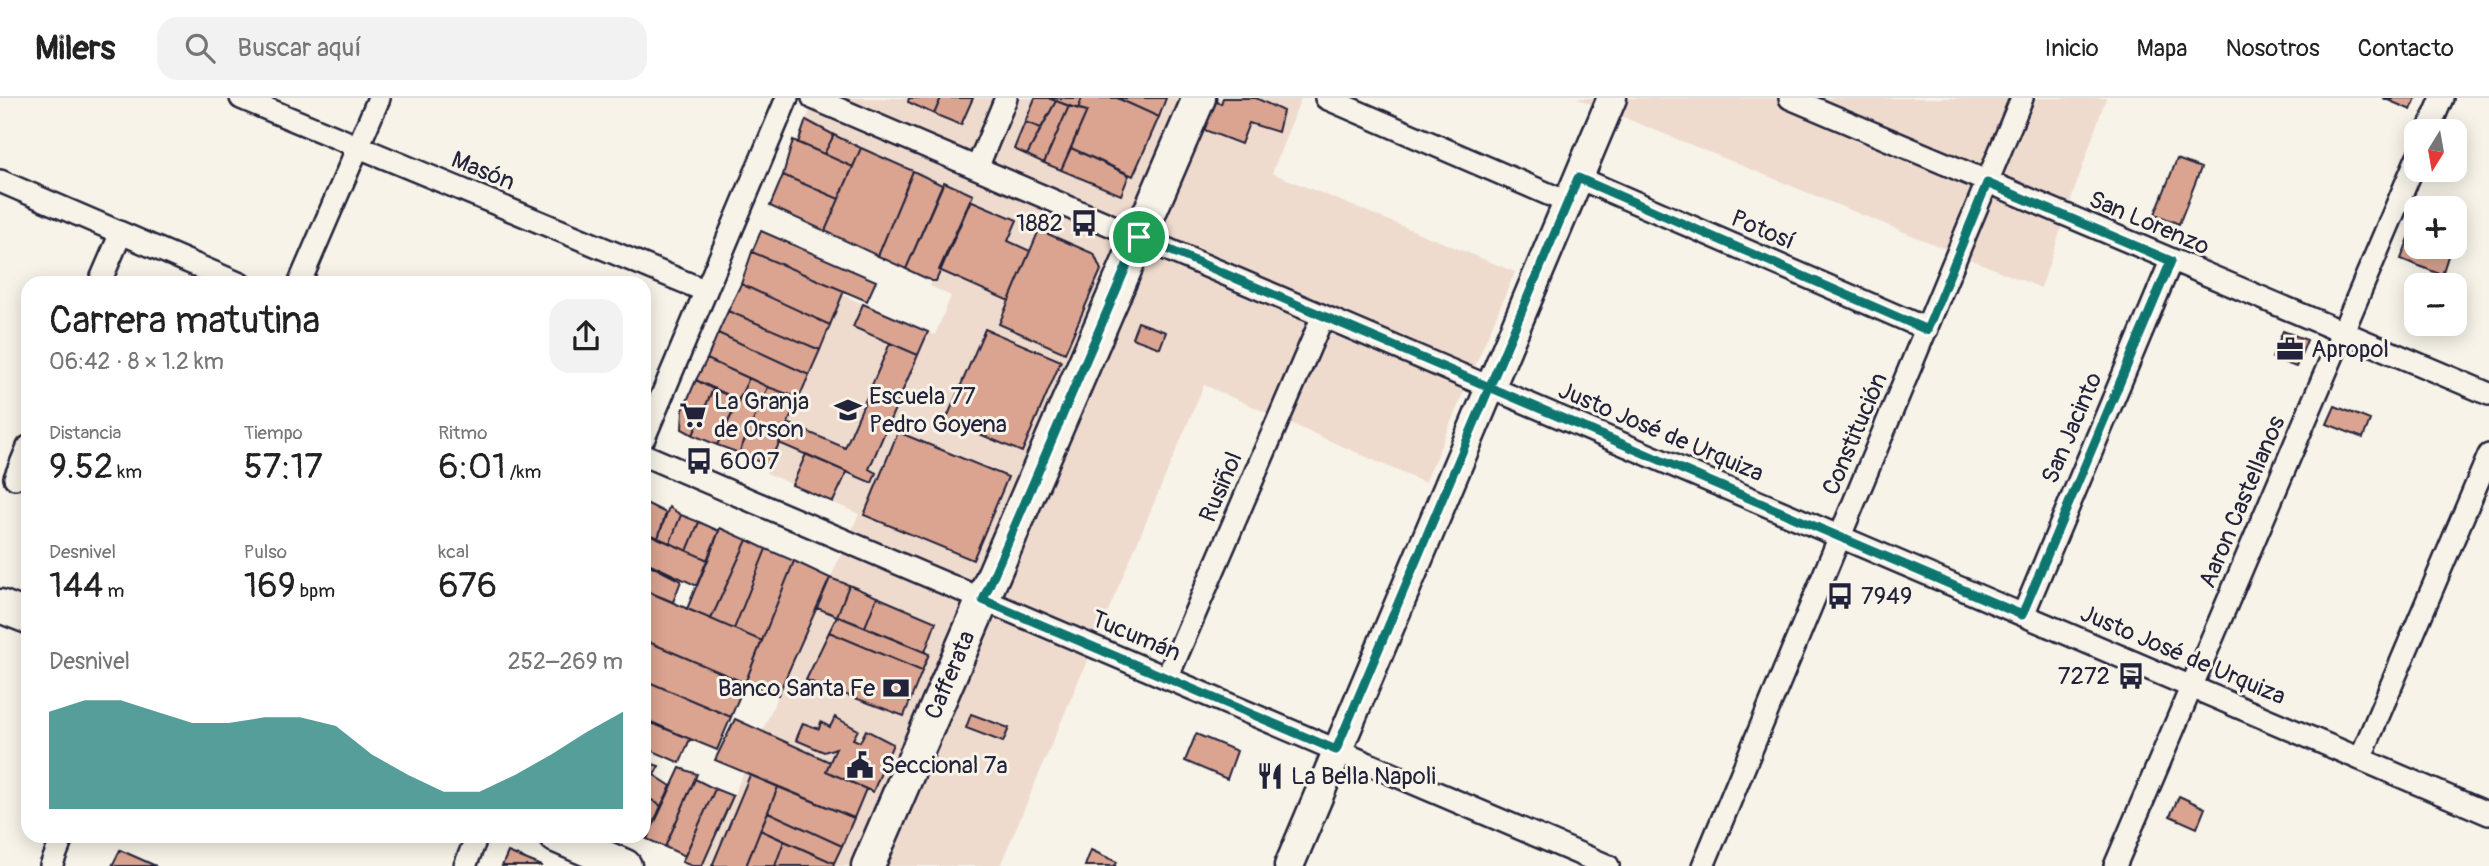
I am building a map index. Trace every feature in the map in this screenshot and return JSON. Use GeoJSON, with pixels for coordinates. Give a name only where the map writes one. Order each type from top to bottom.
{"type":"FeatureCollection","features":[{"type":"Feature","properties":{"kind":"main road","name":"Cafferata"},"geometry":{"type":"LineString","coordinates":[[868,866],[1199,98]]}},
{"type":"Feature","properties":{"kind":"main road"},"geometry":{"type":"LineString","coordinates":[[0,606],[21,614]]}},
{"type":"Feature","properties":{"kind":"main road"},"geometry":{"type":"LineString","coordinates":[[572,843],[625,866]]}},
{"type":"Feature","properties":{"kind":"street","name":"Masón"},"geometry":{"type":"LineString","coordinates":[[241,98],[706,291]]}},
{"type":"Feature","properties":{"kind":"street"},"geometry":{"type":"LineString","coordinates":[[302,276],[379,98]]}},
{"type":"Feature","properties":{"kind":"street"},"geometry":{"type":"LineString","coordinates":[[651,421],[787,98]]}},
{"type":"Feature","properties":{"kind":"street","name":"Justo José de Urquiza"},"geometry":{"type":"LineString","coordinates":[[813,98],[2489,814]]}},
{"type":"Feature","properties":{"kind":"street"},"geometry":{"type":"LineString","coordinates":[[976,168],[1006,98]]}},
{"type":"Feature","properties":{"kind":"street","name":"Potosí"},"geometry":{"type":"LineString","coordinates":[[1326,98],[1574,191],[1927,330]]}},
{"type":"Feature","properties":{"kind":"street"},"geometry":{"type":"LineString","coordinates":[[1289,866],[1612,98]]}},
{"type":"Feature","properties":{"kind":"street","name":"San Lorenzo"},"geometry":{"type":"LineString","coordinates":[[1790,98],[1815,103],[1987,183],[2489,394]]}},
{"type":"Feature","properties":{"kind":"street","name":"Constitución"},"geometry":{"type":"LineString","coordinates":[[1703,866],[2022,98]]}},
{"type":"Feature","properties":{"kind":"street"},"geometry":{"type":"LineString","coordinates":[[2433,119],[2442,98]]}},
{"type":"Feature","properties":{"kind":"street"},"geometry":{"type":"LineString","coordinates":[[0,181],[221,276]]}},
{"type":"Feature","properties":{"kind":"street","name":"Aaron Castellanos"},"geometry":{"type":"LineString","coordinates":[[2115,866],[2407,182]]}},
{"type":"Feature","properties":{"kind":"street"},"geometry":{"type":"LineString","coordinates":[[102,276],[121,233]]}},
{"type":"Feature","properties":{"kind":"street","name":"San Jacinto"},"geometry":{"type":"LineString","coordinates":[[2022,615],[2171,261]]}},
{"type":"Feature","properties":{"kind":"street","name":"Rusiñol"},"geometry":{"type":"LineString","coordinates":[[1167,678],[1323,316]]}},
{"type":"Feature","properties":{"kind":"street"},"geometry":{"type":"LineString","coordinates":[[2360,759],[2489,455]]}},
{"type":"Feature","properties":{"kind":"street","name":"Tucumán"},"geometry":{"type":"LineString","coordinates":[[651,458],[1608,866]]}},
{"type":"Feature","properties":{"kind":"street"},"geometry":{"type":"LineString","coordinates":[[15,478],[21,464]]}},
{"type":"Feature","properties":{"kind":"street"},"geometry":{"type":"LineString","coordinates":[[51,866],[60,843]]}},
{"type":"Feature","properties":{"kind":"street"},"geometry":{"type":"LineString","coordinates":[[465,866],[474,843]]}},
{"type":"Feature","properties":{"kind":"shaded area"},"geometry":{"type":"Polygon","coordinates":[[[815,98],[1048,98],[1077,109],[1082,98],[1301,98],[1272,173],[1515,272],[1425,483],[1204,385],[1000,866],[702,866],[859,514],[766,473],[843,295],[935,335],[951,296],[930,286],[932,280],[770,206],[815,98]]]}},
{"type":"Feature","properties":{"kind":"shaded area"},"geometry":{"type":"Polygon","coordinates":[[[1576,98],[2106,98],[2041,288],[1576,98]]]}},
{"type":"Feature","properties":{"kind":"building"},"geometry":{"type":"Polygon","coordinates":[[[909,98],[941,98],[934,114],[908,102],[909,98]]]}},
{"type":"Feature","properties":{"kind":"building"},"geometry":{"type":"Polygon","coordinates":[[[941,98],[973,98],[961,125],[934,114],[941,98]]]}},
{"type":"Feature","properties":{"kind":"building"},"geometry":{"type":"Polygon","coordinates":[[[1035,98],[1056,101],[1041,128],[1025,122],[1035,98]]]}},
{"type":"Feature","properties":{"kind":"building"},"geometry":{"type":"Polygon","coordinates":[[[1048,98],[1082,98],[1078,109],[1048,98]]]}},
{"type":"Feature","properties":{"kind":"building"},"geometry":{"type":"Polygon","coordinates":[[[1082,98],[1117,98],[1159,117],[1133,176],[1071,148],[1087,111],[1078,109],[1082,98]]]}},
{"type":"Feature","properties":{"kind":"building"},"geometry":{"type":"Polygon","coordinates":[[[1117,98],[1166,98],[1159,117],[1117,98]]]}},
{"type":"Feature","properties":{"kind":"building"},"geometry":{"type":"Polygon","coordinates":[[[1223,98],[1256,98],[1283,111],[1278,132],[1249,123],[1241,144],[1202,129],[1214,101],[1221,104],[1223,98]]]}},
{"type":"Feature","properties":{"kind":"building"},"geometry":{"type":"Polygon","coordinates":[[[2383,98],[2416,98],[2411,110],[2383,98]]]}},
{"type":"Feature","properties":{"kind":"building"},"geometry":{"type":"Polygon","coordinates":[[[1056,101],[1069,106],[1044,163],[1027,155],[1056,101]]]}},
{"type":"Feature","properties":{"kind":"building"},"geometry":{"type":"Polygon","coordinates":[[[1069,106],[1087,111],[1061,170],[1044,163],[1069,106]]]}},
{"type":"Feature","properties":{"kind":"building"},"geometry":{"type":"Polygon","coordinates":[[[806,120],[834,135],[824,154],[798,143],[806,120]]]}},
{"type":"Feature","properties":{"kind":"building"},"geometry":{"type":"Polygon","coordinates":[[[1025,122],[1041,128],[1027,155],[1014,149],[1025,122]]]}},
{"type":"Feature","properties":{"kind":"building"},"geometry":{"type":"Polygon","coordinates":[[[834,135],[861,148],[853,167],[824,154],[834,135]]]}},
{"type":"Feature","properties":{"kind":"building"},"geometry":{"type":"Polygon","coordinates":[[[793,140],[853,167],[839,199],[783,175],[793,140]]]}},
{"type":"Feature","properties":{"kind":"building"},"geometry":{"type":"Polygon","coordinates":[[[861,148],[913,171],[878,256],[825,231],[861,148]]]}},
{"type":"Feature","properties":{"kind":"building"},"geometry":{"type":"Polygon","coordinates":[[[1071,148],[1129,175],[1121,195],[1061,170],[1071,148]]]}},
{"type":"Feature","properties":{"kind":"building"},"geometry":{"type":"Polygon","coordinates":[[[2177,159],[2201,168],[2179,224],[2155,214],[2177,159]]]}},
{"type":"Feature","properties":{"kind":"building"},"geometry":{"type":"Polygon","coordinates":[[[913,171],[942,185],[906,269],[878,256],[913,171]]]}},
{"type":"Feature","properties":{"kind":"building"},"geometry":{"type":"Polygon","coordinates":[[[783,175],[839,199],[825,231],[770,206],[783,175]]]}},
{"type":"Feature","properties":{"kind":"building"},"geometry":{"type":"Polygon","coordinates":[[[944,182],[973,195],[936,281],[932,281],[906,269],[944,182]]]}},
{"type":"Feature","properties":{"kind":"building"},"geometry":{"type":"Polygon","coordinates":[[[970,200],[1017,220],[1008,241],[1030,251],[1009,301],[939,270],[970,200]]]}},
{"type":"Feature","properties":{"kind":"building"},"geometry":{"type":"Polygon","coordinates":[[[1039,230],[1094,254],[1101,270],[1065,353],[999,324],[1039,230]]]}},
{"type":"Feature","properties":{"kind":"building"},"geometry":{"type":"Polygon","coordinates":[[[761,231],[876,281],[867,301],[752,252],[761,231]]]}},
{"type":"Feature","properties":{"kind":"building"},"geometry":{"type":"Polygon","coordinates":[[[2404,251],[2404,259],[2447,259],[2443,273],[2437,273],[2401,259],[2404,251]]]}},
{"type":"Feature","properties":{"kind":"building"},"geometry":{"type":"Polygon","coordinates":[[[752,252],[844,291],[830,325],[741,284],[752,252]]]}},
{"type":"Feature","properties":{"kind":"building"},"geometry":{"type":"Polygon","coordinates":[[[741,284],[830,325],[820,350],[728,311],[741,284]]]}},
{"type":"Feature","properties":{"kind":"building"},"geometry":{"type":"Polygon","coordinates":[[[863,304],[928,332],[918,355],[853,327],[863,304]]]}},
{"type":"Feature","properties":{"kind":"building"},"geometry":{"type":"Polygon","coordinates":[[[728,311],[820,350],[809,375],[718,333],[728,311]]]}},
{"type":"Feature","properties":{"kind":"building"},"geometry":{"type":"Polygon","coordinates":[[[1138,322],[1166,332],[1160,348],[1132,338],[1138,322]]]}},
{"type":"Feature","properties":{"kind":"building"},"geometry":{"type":"Polygon","coordinates":[[[985,329],[1061,361],[1022,452],[946,420],[985,329]]]}},
{"type":"Feature","properties":{"kind":"building","name":"Apropol"},"geometry":{"type":"Polygon","coordinates":[[[2283,331],[2307,340],[2296,367],[2272,358],[2283,331]]]}},
{"type":"Feature","properties":{"kind":"building"},"geometry":{"type":"Polygon","coordinates":[[[718,333],[809,375],[799,398],[707,359],[718,333]]]}},
{"type":"Feature","properties":{"kind":"building"},"geometry":{"type":"Polygon","coordinates":[[[890,343],[918,355],[869,469],[876,473],[872,483],[779,443],[788,423],[845,448],[890,343]]]}},
{"type":"Feature","properties":{"kind":"building"},"geometry":{"type":"Polygon","coordinates":[[[707,359],[749,378],[739,400],[696,380],[707,359]]]}},
{"type":"Feature","properties":{"kind":"building"},"geometry":{"type":"Polygon","coordinates":[[[749,378],[768,387],[739,453],[717,445],[749,378]]]}},
{"type":"Feature","properties":{"kind":"building"},"geometry":{"type":"Polygon","coordinates":[[[696,380],[713,389],[693,435],[682,429],[683,410],[696,380]]]}},
{"type":"Feature","properties":{"kind":"building"},"geometry":{"type":"Polygon","coordinates":[[[768,387],[799,398],[769,466],[739,453],[768,387]]]}},
{"type":"Feature","properties":{"kind":"building"},"geometry":{"type":"Polygon","coordinates":[[[713,389],[739,400],[717,445],[693,435],[713,389]]]}},
{"type":"Feature","properties":{"kind":"building"},"geometry":{"type":"Polygon","coordinates":[[[2335,406],[2370,420],[2363,438],[2327,424],[2335,406]]]}},
{"type":"Feature","properties":{"kind":"building"},"geometry":{"type":"Polygon","coordinates":[[[898,432],[1008,477],[973,560],[864,515],[898,432]]]}},
{"type":"Feature","properties":{"kind":"building"},"geometry":{"type":"Polygon","coordinates":[[[806,454],[847,472],[833,502],[792,485],[806,454]]]}},
{"type":"Feature","properties":{"kind":"building"},"geometry":{"type":"Polygon","coordinates":[[[651,506],[666,513],[658,538],[651,535],[651,506]]]}},
{"type":"Feature","properties":{"kind":"building"},"geometry":{"type":"Polygon","coordinates":[[[669,507],[681,515],[670,543],[658,538],[669,507]]]}},
{"type":"Feature","properties":{"kind":"building"},"geometry":{"type":"Polygon","coordinates":[[[681,515],[699,522],[687,551],[670,543],[681,515]]]}},
{"type":"Feature","properties":{"kind":"building"},"geometry":{"type":"Polygon","coordinates":[[[699,522],[719,531],[708,560],[687,551],[699,522]]]}},
{"type":"Feature","properties":{"kind":"building"},"geometry":{"type":"Polygon","coordinates":[[[720,528],[747,540],[711,619],[687,609],[720,528]]]}},
{"type":"Feature","properties":{"kind":"building"},"geometry":{"type":"Polygon","coordinates":[[[651,535],[708,560],[697,586],[651,564],[651,535]]]}},
{"type":"Feature","properties":{"kind":"building"},"geometry":{"type":"Polygon","coordinates":[[[747,540],[766,549],[734,629],[711,619],[747,540]]]}},
{"type":"Feature","properties":{"kind":"building"},"geometry":{"type":"Polygon","coordinates":[[[766,549],[794,561],[762,641],[734,629],[766,549]]]}},
{"type":"Feature","properties":{"kind":"building"},"geometry":{"type":"Polygon","coordinates":[[[794,561],[830,578],[778,695],[745,683],[794,561]]]}},
{"type":"Feature","properties":{"kind":"building"},"geometry":{"type":"Polygon","coordinates":[[[651,566],[681,581],[673,602],[651,593],[651,566]]]}},
{"type":"Feature","properties":{"kind":"building"},"geometry":{"type":"Polygon","coordinates":[[[830,578],[849,585],[837,616],[817,608],[830,578]]]}},
{"type":"Feature","properties":{"kind":"building"},"geometry":{"type":"Polygon","coordinates":[[[849,585],[877,597],[865,627],[837,616],[849,585]]]}},
{"type":"Feature","properties":{"kind":"building"},"geometry":{"type":"Polygon","coordinates":[[[651,593],[762,641],[745,683],[651,643],[651,593]]]}},
{"type":"Feature","properties":{"kind":"building"},"geometry":{"type":"Polygon","coordinates":[[[877,597],[936,622],[925,652],[865,627],[877,597]]]}},
{"type":"Feature","properties":{"kind":"building"},"geometry":{"type":"Polygon","coordinates":[[[837,616],[929,654],[922,671],[829,632],[837,616]]]}},
{"type":"Feature","properties":{"kind":"building"},"geometry":{"type":"Polygon","coordinates":[[[829,632],[922,671],[904,716],[806,680],[829,632]]]}},
{"type":"Feature","properties":{"kind":"building"},"geometry":{"type":"Polygon","coordinates":[[[651,643],[745,683],[731,717],[651,683],[651,643]]]}},
{"type":"Feature","properties":{"kind":"building"},"geometry":{"type":"Polygon","coordinates":[[[651,683],[731,717],[717,750],[651,723],[651,683]]]}},
{"type":"Feature","properties":{"kind":"building"},"geometry":{"type":"Polygon","coordinates":[[[971,714],[1009,728],[1003,742],[966,728],[971,714]]]}},
{"type":"Feature","properties":{"kind":"building"},"geometry":{"type":"Polygon","coordinates":[[[835,717],[858,730],[853,739],[860,742],[866,730],[893,744],[873,792],[826,771],[836,748],[824,752],[796,740],[803,723],[819,729],[821,722],[830,727],[835,717]]]}},
{"type":"Feature","properties":{"kind":"building"},"geometry":{"type":"Polygon","coordinates":[[[735,719],[830,762],[826,771],[866,789],[854,818],[715,760],[735,719]]]}},
{"type":"Feature","properties":{"kind":"building"},"geometry":{"type":"Polygon","coordinates":[[[651,722],[690,739],[680,763],[651,750],[651,722]]]}},
{"type":"Feature","properties":{"kind":"building"},"geometry":{"type":"Polygon","coordinates":[[[1196,734],[1237,751],[1227,779],[1185,761],[1196,734]]]}},
{"type":"Feature","properties":{"kind":"building"},"geometry":{"type":"Polygon","coordinates":[[[651,763],[659,766],[654,775],[671,786],[661,806],[651,800],[651,763]]]}},
{"type":"Feature","properties":{"kind":"building"},"geometry":{"type":"Polygon","coordinates":[[[680,768],[697,774],[665,847],[651,841],[651,830],[680,768]]]}},
{"type":"Feature","properties":{"kind":"building"},"geometry":{"type":"Polygon","coordinates":[[[750,775],[778,787],[746,866],[712,866],[750,775]]]}},
{"type":"Feature","properties":{"kind":"building"},"geometry":{"type":"Polygon","coordinates":[[[695,779],[715,789],[685,856],[665,847],[695,779]]]}},
{"type":"Feature","properties":{"kind":"building"},"geometry":{"type":"Polygon","coordinates":[[[778,787],[854,818],[842,846],[768,812],[778,787]]]}},
{"type":"Feature","properties":{"kind":"building"},"geometry":{"type":"Polygon","coordinates":[[[715,789],[733,796],[702,866],[692,866],[682,862],[715,789]]]}},
{"type":"Feature","properties":{"kind":"building"},"geometry":{"type":"Polygon","coordinates":[[[2179,796],[2205,808],[2197,828],[2170,816],[2179,796]]]}},
{"type":"Feature","properties":{"kind":"building"},"geometry":{"type":"Polygon","coordinates":[[[651,800],[661,806],[651,830],[651,800]]]}},
{"type":"Feature","properties":{"kind":"building"},"geometry":{"type":"Polygon","coordinates":[[[768,812],[842,846],[834,863],[760,830],[768,812]]]}},
{"type":"Feature","properties":{"kind":"building"},"geometry":{"type":"Polygon","coordinates":[[[760,830],[784,841],[775,866],[746,866],[760,830]]]}},
{"type":"Feature","properties":{"kind":"building"},"geometry":{"type":"Polygon","coordinates":[[[784,841],[834,863],[833,866],[775,866],[784,841]]]}},
{"type":"Feature","properties":{"kind":"building"},"geometry":{"type":"Polygon","coordinates":[[[120,850],[156,866],[112,866],[120,850]]]}},
{"type":"Feature","properties":{"kind":"building"},"geometry":{"type":"Polygon","coordinates":[[[1091,850],[1117,862],[1115,866],[1085,866],[1091,850]]]}},
{"type":"Feature","properties":{"kind":"building"},"geometry":{"type":"Polygon","coordinates":[[[508,852],[542,866],[502,866],[508,852]]]}},
{"type":"Feature","properties":{"kind":"place","name":"1882"},"geometry":{"type":"Point","coordinates":[1084,223]}},
{"type":"Feature","properties":{"kind":"place","name":"Apropol"},"geometry":{"type":"Point","coordinates":[2290,349]}},
{"type":"Feature","properties":{"kind":"place","name":"Escuela 77 Pedro Goyena"},"geometry":{"type":"Point","coordinates":[848,410]}},
{"type":"Feature","properties":{"kind":"place","name":"La Granja de Orson"},"geometry":{"type":"Point","coordinates":[693,415]}},
{"type":"Feature","properties":{"kind":"place","name":"6007"},"geometry":{"type":"Point","coordinates":[699,461]}},
{"type":"Feature","properties":{"kind":"place","name":"7949"},"geometry":{"type":"Point","coordinates":[1840,596]}},
{"type":"Feature","properties":{"kind":"place","name":"7272"},"geometry":{"type":"Point","coordinates":[2131,676]}},
{"type":"Feature","properties":{"kind":"place","name":"Banco Santa Fe"},"geometry":{"type":"Point","coordinates":[896,688]}},
{"type":"Feature","properties":{"kind":"place","name":"Seccional 7ª"},"geometry":{"type":"Point","coordinates":[860,765]}},
{"type":"Feature","properties":{"kind":"place","name":"La Bella Napoli"},"geometry":{"type":"Point","coordinates":[1270,776]}},
{"type":"Feature","properties":{"kind":"route"},"geometry":{"type":"LineString","coordinates":[[1139,237],[983,600],[1336,750],[1491,388],[1578,178],[1927,330],[1987,183],[2171,261],[2022,615],[1491,388],[1139,237]]}}]}
